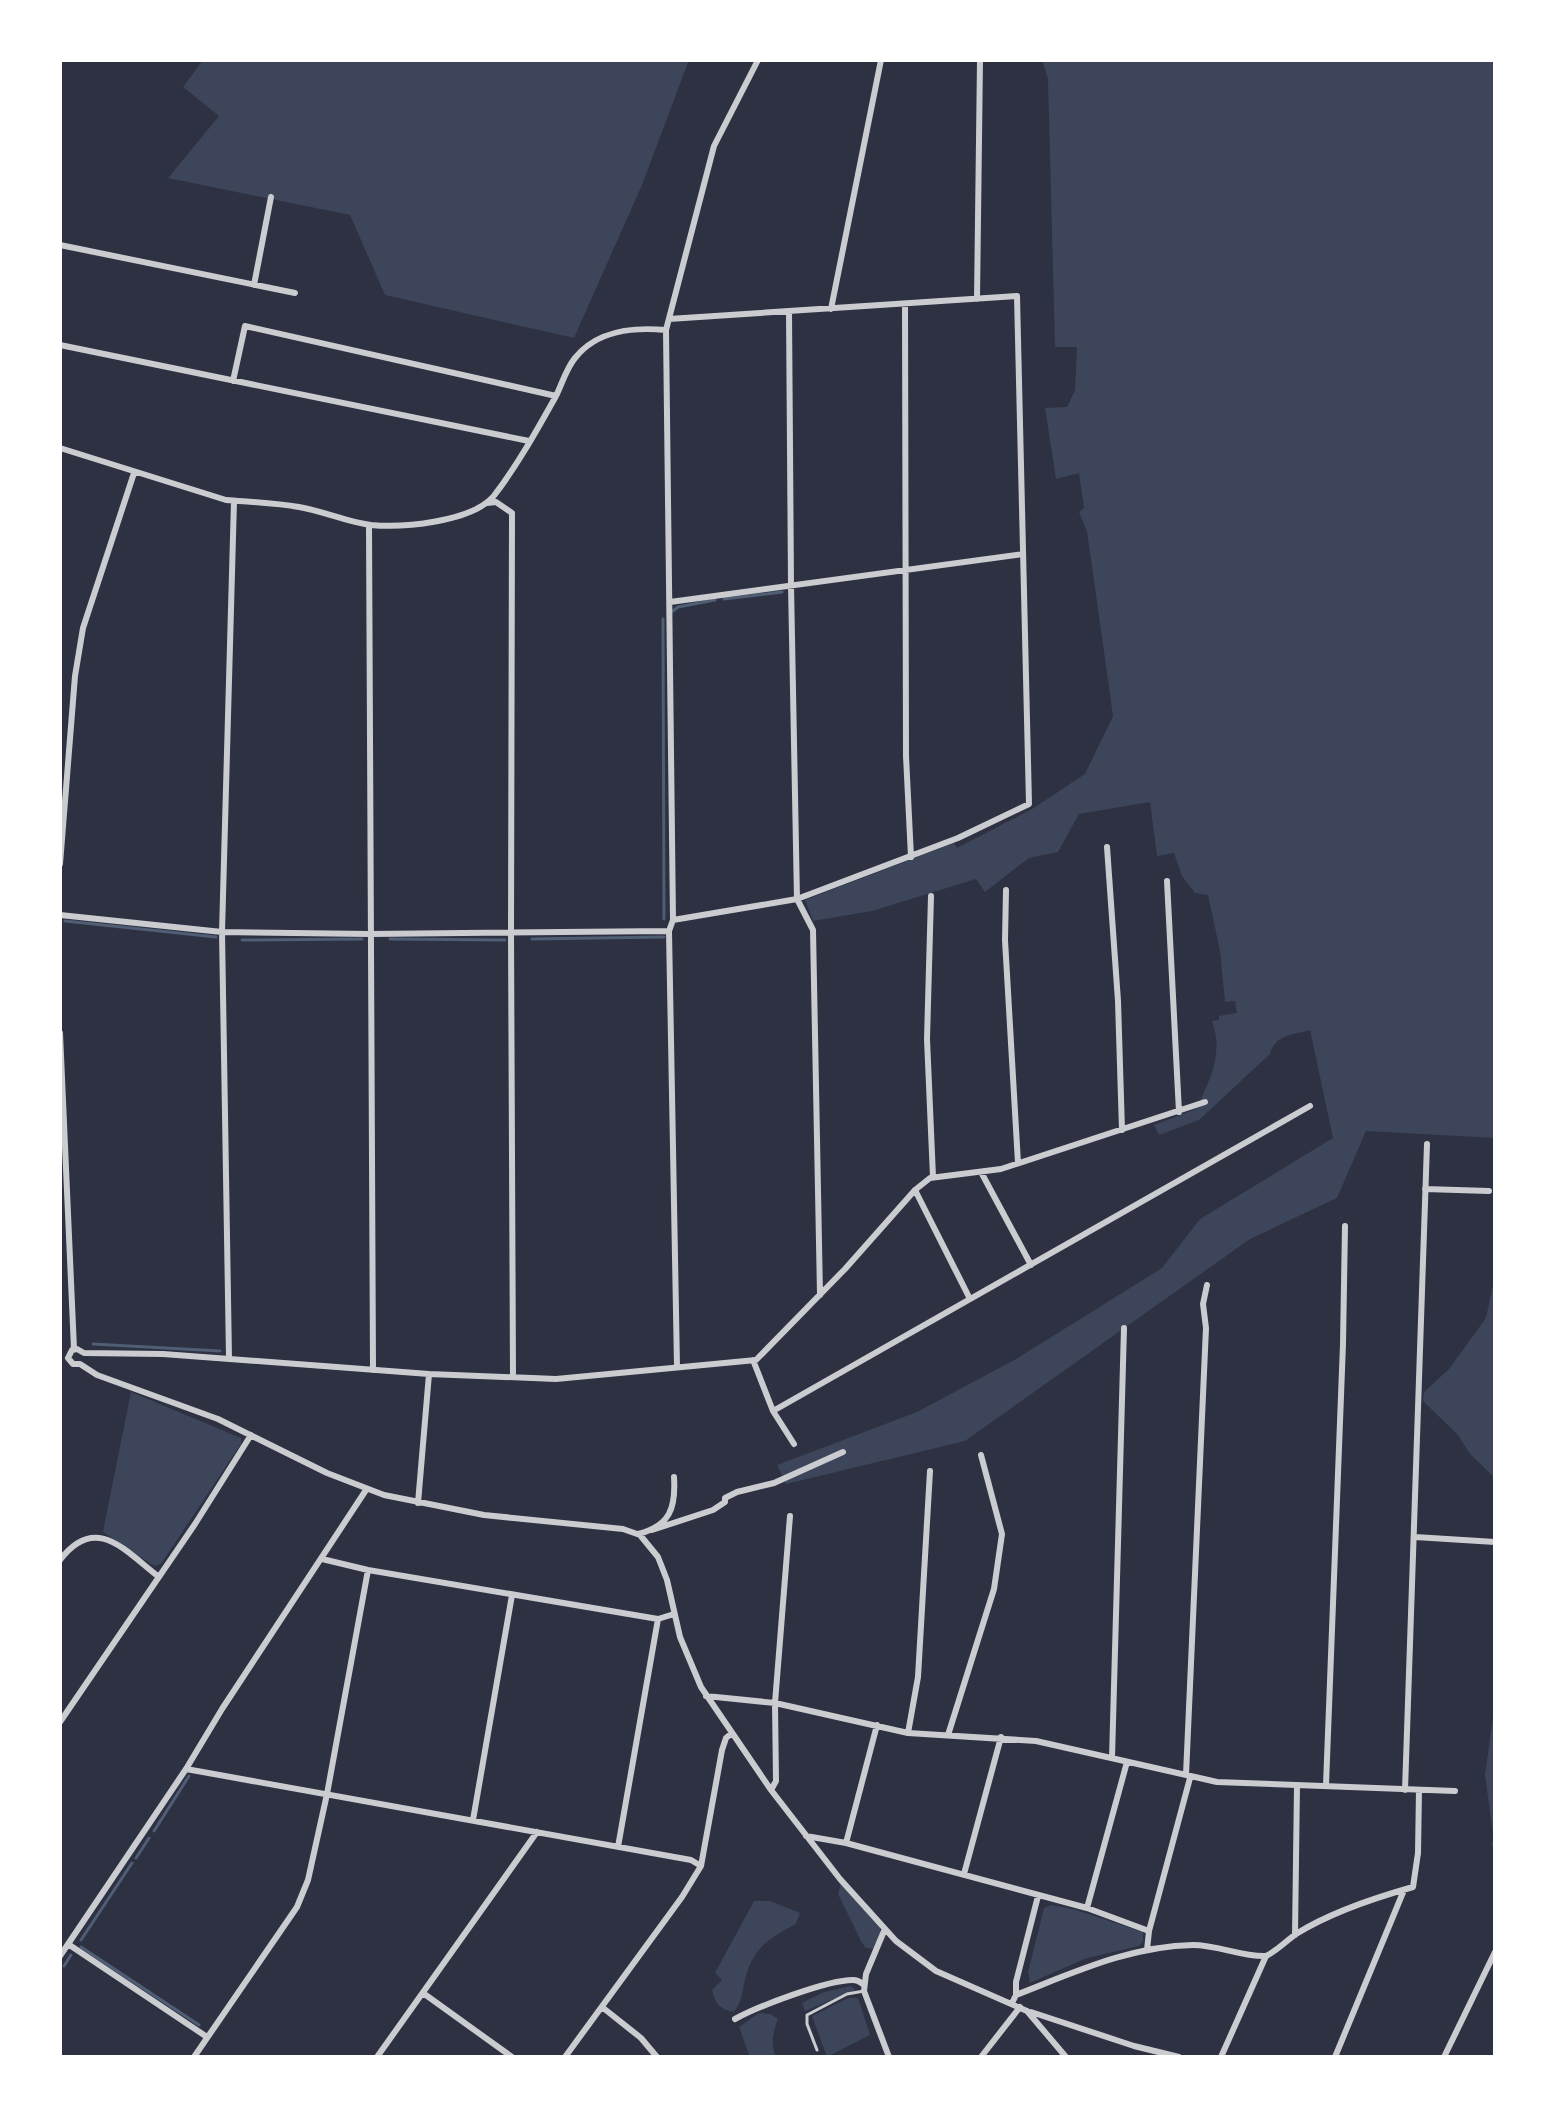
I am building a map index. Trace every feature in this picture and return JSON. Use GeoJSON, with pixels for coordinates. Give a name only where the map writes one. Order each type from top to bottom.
{"type":"FeatureCollection","features":[{"type":"Feature","properties":{"kind":"street"},"geometry":{"type":"LineString","coordinates":[[677,1366],[669,931],[673,920],[666,330],[714,146],[758,60]]}},
{"type":"Feature","properties":{"kind":"street"},"geometry":{"type":"LineString","coordinates":[[831,309],[881,60]]}},
{"type":"Feature","properties":{"kind":"street"},"geometry":{"type":"LineString","coordinates":[[977,299],[980,60]]}},
{"type":"Feature","properties":{"kind":"street"},"geometry":{"type":"LineString","coordinates":[[254,285],[271,197]]}},
{"type":"Feature","properties":{"kind":"street"},"geometry":{"type":"LineString","coordinates":[[60,245],[295,293]]}},
{"type":"Feature","properties":{"kind":"street"},"geometry":{"type":"LineString","coordinates":[[669,319],[1017,296],[1029,804],[911,857],[797,899],[673,920]]}},
{"type":"Feature","properties":{"kind":"street"},"geometry":{"type":"LineString","coordinates":[[905,305],[906,756],[911,857]]}},
{"type":"Feature","properties":{"kind":"street"},"geometry":{"type":"LineString","coordinates":[[789,311],[797,899],[813,930],[820,1296]]}},
{"type":"Feature","properties":{"kind":"street"},"geometry":{"type":"LineString","coordinates":[[233,381],[245,326],[556,396]]}},
{"type":"Feature","properties":{"kind":"street"},"geometry":{"type":"LineString","coordinates":[[487,503],[529,441],[574,359],[586,347],[602,337],[630,329],[666,330]]}},
{"type":"Feature","properties":{"kind":"street"},"geometry":{"type":"LineString","coordinates":[[60,345],[529,441]]}},
{"type":"Feature","properties":{"kind":"street"},"geometry":{"type":"LineString","coordinates":[[60,448],[234,501],[292,505],[369,525],[412,525],[454,517],[496,502],[512,513],[513,1377]]}},
{"type":"Feature","properties":{"kind":"street"},"geometry":{"type":"LineString","coordinates":[[60,864],[75,676],[83,628],[134,473]]}},
{"type":"Feature","properties":{"kind":"street"},"geometry":{"type":"LineString","coordinates":[[229,1358],[222,932],[234,501]]}},
{"type":"Feature","properties":{"kind":"street"},"geometry":{"type":"LineString","coordinates":[[369,525],[373,1370]]}},
{"type":"Feature","properties":{"kind":"street"},"geometry":{"type":"LineString","coordinates":[[670,602],[1023,554]]}},
{"type":"Feature","properties":{"kind":"street"},"geometry":{"type":"LineString","coordinates":[[1107,847],[1118,1001],[1122,1130]]}},
{"type":"Feature","properties":{"kind":"street"},"geometry":{"type":"LineString","coordinates":[[1167,881],[1179,1112]]}},
{"type":"Feature","properties":{"kind":"street"},"geometry":{"type":"LineString","coordinates":[[1006,890],[1005,940],[1018,1163]]}},
{"type":"Feature","properties":{"kind":"street"},"geometry":{"type":"LineString","coordinates":[[931,896],[927,1039],[933,1177]]}},
{"type":"Feature","properties":{"kind":"street"},"geometry":{"type":"LineString","coordinates":[[60,915],[222,932],[669,931]]}},
{"type":"Feature","properties":{"kind":"street"},"geometry":{"type":"LineString","coordinates":[[60,1033],[74,1349]]}},
{"type":"Feature","properties":{"kind":"street"},"geometry":{"type":"LineString","coordinates":[[84,1353],[101,1351],[429,1374],[563,1379],[753,1360],[764,1353],[820,1296],[915,1190],[933,1177],[981,1172],[1018,1163],[1205,1102]]}},
{"type":"Feature","properties":{"kind":"street"},"geometry":{"type":"LineString","coordinates":[[773,1411],[1310,1106]]}},
{"type":"Feature","properties":{"kind":"street"},"geometry":{"type":"LineString","coordinates":[[1405,1790],[1427,1144]]}},
{"type":"Feature","properties":{"kind":"street"},"geometry":{"type":"LineString","coordinates":[[981,1172],[1031,1265]]}},
{"type":"Feature","properties":{"kind":"street"},"geometry":{"type":"LineString","coordinates":[[1425,1189],[1489,1191]]}},
{"type":"Feature","properties":{"kind":"street"},"geometry":{"type":"LineString","coordinates":[[915,1190],[969,1297]]}},
{"type":"Feature","properties":{"kind":"street"},"geometry":{"type":"LineString","coordinates":[[1326,1785],[1345,1226]]}},
{"type":"Feature","properties":{"kind":"street"},"geometry":{"type":"LineString","coordinates":[[1147,1950],[1149,1931],[1188,1776],[1206,1328],[1203,1304],[1207,1285]]}},
{"type":"Feature","properties":{"kind":"street"},"geometry":{"type":"LineString","coordinates":[[1112,1758],[1124,1328]]}},
{"type":"Feature","properties":{"kind":"street"},"geometry":{"type":"LineString","coordinates":[[80,1364],[85,1359],[80,1349],[74,1349],[64,1358],[97,1375],[196,1410],[366,1490],[484,1515],[623,1529],[638,1534],[660,1561],[693,1672],[706,1696],[806,1836],[884,1931],[936,1971],[1014,1999],[1066,2057]]}},
{"type":"Feature","properties":{"kind":"street"},"geometry":{"type":"LineString","coordinates":[[753,1360],[773,1411],[794,1444]]}},
{"type":"Feature","properties":{"kind":"street"},"geometry":{"type":"LineString","coordinates":[[418,1503],[429,1374]]}},
{"type":"Feature","properties":{"kind":"street"},"geometry":{"type":"LineString","coordinates":[[60,1722],[251,1435]]}},
{"type":"Feature","properties":{"kind":"street"},"geometry":{"type":"LineString","coordinates":[[638,1534],[713,1510],[737,1492],[774,1483],[843,1452]]}},
{"type":"Feature","properties":{"kind":"street"},"geometry":{"type":"LineString","coordinates":[[948,1735],[994,1589],[1002,1534],[981,1455]]}},
{"type":"Feature","properties":{"kind":"street"},"geometry":{"type":"LineString","coordinates":[[908,1733],[918,1677],[930,1471]]}},
{"type":"Feature","properties":{"kind":"street"},"geometry":{"type":"LineString","coordinates":[[652,1530],[674,1505],[674,1477]]}},
{"type":"Feature","properties":{"kind":"street"},"geometry":{"type":"LineString","coordinates":[[60,1956],[186,1769],[366,1490]]}},
{"type":"Feature","properties":{"kind":"street"},"geometry":{"type":"LineString","coordinates":[[771,1790],[777,1775],[775,1703],[790,1516]]}},
{"type":"Feature","properties":{"kind":"street"},"geometry":{"type":"LineString","coordinates":[[60,1560],[72,1545],[91,1537],[108,1539],[159,1577]]}},
{"type":"Feature","properties":{"kind":"street"},"geometry":{"type":"LineString","coordinates":[[1415,1537],[1495,1542]]}},
{"type":"Feature","properties":{"kind":"street"},"geometry":{"type":"LineString","coordinates":[[322,1559],[368,1570],[658,1619],[674,1614]]}},
{"type":"Feature","properties":{"kind":"street"},"geometry":{"type":"LineString","coordinates":[[194,2057],[297,1907],[308,1880],[368,1570]]}},
{"type":"Feature","properties":{"kind":"street"},"geometry":{"type":"LineString","coordinates":[[473,1820],[512,1595]]}},
{"type":"Feature","properties":{"kind":"street"},"geometry":{"type":"LineString","coordinates":[[618,1847],[658,1619]]}},
{"type":"Feature","properties":{"kind":"street"},"geometry":{"type":"LineString","coordinates":[[706,1696],[775,1703],[908,1733],[1036,1741],[1217,1782],[1455,1791]]}},
{"type":"Feature","properties":{"kind":"street"},"geometry":{"type":"LineString","coordinates":[[846,1843],[877,1725]]}},
{"type":"Feature","properties":{"kind":"street"},"geometry":{"type":"LineString","coordinates":[[565,2057],[682,1897],[701,1866],[722,1750],[726,1738],[732,1733]]}},
{"type":"Feature","properties":{"kind":"street"},"geometry":{"type":"LineString","coordinates":[[964,1874],[1001,1737]]}},
{"type":"Feature","properties":{"kind":"street"},"geometry":{"type":"LineString","coordinates":[[1087,1908],[1127,1762]]}},
{"type":"Feature","properties":{"kind":"street"},"geometry":{"type":"LineString","coordinates":[[186,1769],[691,1860],[701,1866]]}},
{"type":"Feature","properties":{"kind":"street"},"geometry":{"type":"LineString","coordinates":[[1295,1935],[1297,1785]]}},
{"type":"Feature","properties":{"kind":"street"},"geometry":{"type":"LineString","coordinates":[[1221,2057],[1266,1956],[1295,1935],[1339,1913],[1387,1893],[1413,1887],[1418,1853],[1419,1790]]}},
{"type":"Feature","properties":{"kind":"street"},"geometry":{"type":"LineString","coordinates":[[377,2057],[537,1832]]}},
{"type":"Feature","properties":{"kind":"street"},"geometry":{"type":"LineString","coordinates":[[806,1836],[846,1843],[1087,1908],[1149,1931]]}},
{"type":"Feature","properties":{"kind":"street"},"geometry":{"type":"LineString","coordinates":[[1335,2057],[1404,1890]]}},
{"type":"Feature","properties":{"kind":"street"},"geometry":{"type":"LineString","coordinates":[[1014,1999],[1038,1896]]}},
{"type":"Feature","properties":{"kind":"street"},"geometry":{"type":"LineString","coordinates":[[884,1931],[865,1986],[889,2057]]}},
{"type":"Feature","properties":{"kind":"street"},"geometry":{"type":"LineString","coordinates":[[68,1944],[207,2037]]}},
{"type":"Feature","properties":{"kind":"street"},"geometry":{"type":"LineString","coordinates":[[1014,1999],[1101,1962],[1147,1950],[1195,1945],[1266,1956]]}},
{"type":"Feature","properties":{"kind":"street"},"geometry":{"type":"LineString","coordinates":[[1444,2057],[1495,1952]]}},
{"type":"Feature","properties":{"kind":"street"},"geometry":{"type":"LineString","coordinates":[[735,2019],[757,2007],[836,1983],[853,1980],[865,1986]]}},
{"type":"Feature","properties":{"kind":"street"},"geometry":{"type":"LineString","coordinates":[[423,1993],[512,2057]]}},
{"type":"Feature","properties":{"kind":"street"},"geometry":{"type":"LineString","coordinates":[[602,2007],[641,2038],[657,2057]]}},
{"type":"Feature","properties":{"kind":"street"},"geometry":{"type":"LineString","coordinates":[[981,2057],[1024,2009]]}},
{"type":"Feature","properties":{"kind":"street"},"geometry":{"type":"LineString","coordinates":[[1024,2009],[1134,2046],[1179,2057]]}},
{"type":"Feature","properties":{"kind":"lane"},"geometry":{"type":"LineString","coordinates":[[817,2050],[807,2024],[807,2015],[865,1986]]}},
{"type":"Feature","properties":{"kind":"shaded area"},"geometry":{"type":"Polygon","coordinates":[[[203,60],[689,60],[642,185],[574,338],[385,295],[350,215],[168,178],[219,116],[183,87],[203,60]]]}},
{"type":"Feature","properties":{"kind":"shaded area"},"geometry":{"type":"Polygon","coordinates":[[[1042,60],[1495,60],[1495,1138],[1366,1131],[1337,1198],[1250,1239],[965,1441],[786,1484],[777,1465],[917,1412],[1016,1359],[1162,1268],[1200,1219],[1333,1138],[1310,1030],[1280,1039],[1270,1054],[1199,1120],[1159,1135],[1154,1125],[1196,1109],[1216,1056],[1212,1021],[1219,1020],[1219,1016],[1237,1013],[1235,1001],[1225,1002],[1220,951],[1208,895],[1195,893],[1182,876],[1174,853],[1157,856],[1150,802],[1079,814],[1058,852],[1029,858],[985,892],[976,879],[872,911],[813,921],[805,900],[954,843],[957,848],[1032,809],[1085,774],[1113,716],[1087,531],[1079,512],[1084,508],[1079,473],[1056,479],[1045,408],[1067,407],[1075,390],[1077,347],[1055,347],[1048,79],[1042,60]]]}},
{"type":"Feature","properties":{"kind":"shaded area"},"geometry":{"type":"Polygon","coordinates":[[[1495,1275],[1495,1478],[1423,1401],[1424,1392],[1449,1369],[1486,1318],[1495,1275]]]}},
{"type":"Feature","properties":{"kind":"shaded area"},"geometry":{"type":"Polygon","coordinates":[[[131,1392],[241,1438],[241,1444],[161,1564],[154,1566],[103,1532],[131,1392]]]}},
{"type":"Feature","properties":{"kind":"shaded area"},"geometry":{"type":"Polygon","coordinates":[[[1495,1701],[1495,1850],[1491,1843],[1494,1841],[1485,1775],[1495,1701]]]}},
{"type":"Feature","properties":{"kind":"shaded area"},"geometry":{"type":"Polygon","coordinates":[[[841,1883],[880,1926],[880,1939],[874,1949],[866,1948],[862,1943],[838,1894],[841,1883]]]}},
{"type":"Feature","properties":{"kind":"shaded area"},"geometry":{"type":"Polygon","coordinates":[[[754,1901],[770,1901],[800,1913],[796,1924],[759,1950],[749,1966],[737,2008],[734,2012],[729,2011],[715,1999],[712,1990],[722,1980],[715,1973],[754,1901]]]}},
{"type":"Feature","properties":{"kind":"shaded area"},"geometry":{"type":"Polygon","coordinates":[[[1051,1905],[1143,1932],[1143,1941],[1139,1946],[1084,1959],[1030,1983],[1028,1972],[1044,1908],[1051,1905]]]}},
{"type":"Feature","properties":{"kind":"shaded area"},"geometry":{"type":"Polygon","coordinates":[[[851,1986],[856,1990],[805,2011],[802,2003],[824,1992],[851,1986]]]}},
{"type":"Feature","properties":{"kind":"shaded area"},"geometry":{"type":"Polygon","coordinates":[[[848,1998],[858,1998],[870,2035],[827,2057],[812,2016],[848,1998]]]}},
{"type":"Feature","properties":{"kind":"shaded area"},"geometry":{"type":"Polygon","coordinates":[[[759,2013],[778,2019],[773,2038],[776,2057],[750,2057],[739,2027],[759,2013]]]}},
{"type":"Feature","properties":{"kind":"waterway"},"geometry":{"type":"LineString","coordinates":[[724,599],[782,592]]}},
{"type":"Feature","properties":{"kind":"waterway"},"geometry":{"type":"LineString","coordinates":[[673,611],[678,607],[715,600]]}},
{"type":"Feature","properties":{"kind":"waterway"},"geometry":{"type":"LineString","coordinates":[[663,619],[664,919]]}},
{"type":"Feature","properties":{"kind":"waterway"},"geometry":{"type":"LineString","coordinates":[[65,921],[216,937]]}},
{"type":"Feature","properties":{"kind":"waterway"},"geometry":{"type":"LineString","coordinates":[[532,939],[664,937]]}},
{"type":"Feature","properties":{"kind":"waterway"},"geometry":{"type":"LineString","coordinates":[[242,940],[362,939]]}},
{"type":"Feature","properties":{"kind":"waterway"},"geometry":{"type":"LineString","coordinates":[[390,939],[505,940]]}},
{"type":"Feature","properties":{"kind":"waterway"},"geometry":{"type":"LineString","coordinates":[[93,1344],[220,1351]]}},
{"type":"Feature","properties":{"kind":"waterway"},"geometry":{"type":"LineString","coordinates":[[154,1831],[189,1776]]}},
{"type":"Feature","properties":{"kind":"waterway"},"geometry":{"type":"LineString","coordinates":[[136,1858],[149,1838]]}},
{"type":"Feature","properties":{"kind":"waterway"},"geometry":{"type":"LineString","coordinates":[[81,1940],[132,1863]]}},
{"type":"Feature","properties":{"kind":"waterway"},"geometry":{"type":"LineString","coordinates":[[81,1947],[199,2025]]}},
{"type":"Feature","properties":{"kind":"waterway"},"geometry":{"type":"LineString","coordinates":[[64,1966],[71,1955]]}}]}
